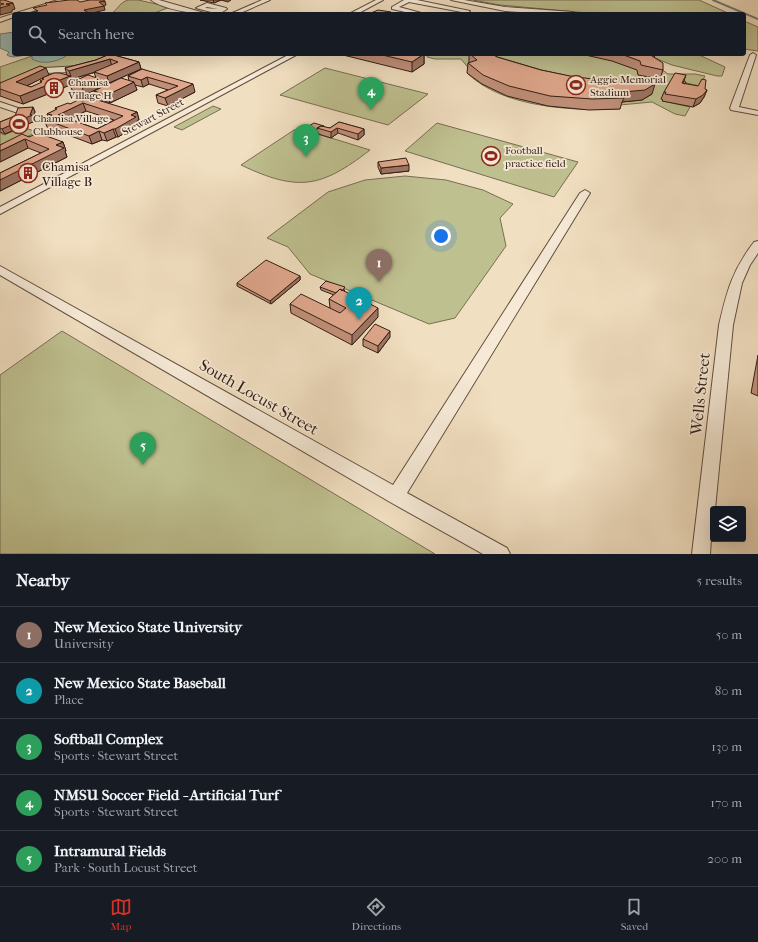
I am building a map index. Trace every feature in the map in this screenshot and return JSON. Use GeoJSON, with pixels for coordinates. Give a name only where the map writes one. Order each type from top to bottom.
{"type":"FeatureCollection","features":[{"type":"Feature","properties":{"kind":"street"},"geometry":{"type":"LineString","coordinates":[[25,12],[64,0]]}},
{"type":"Feature","properties":{"kind":"street"},"geometry":{"type":"LineString","coordinates":[[154,0],[167,5],[197,12]]}},
{"type":"Feature","properties":{"kind":"street"},"geometry":{"type":"LineString","coordinates":[[238,12],[267,0]]}},
{"type":"Feature","properties":{"kind":"street"},"geometry":{"type":"LineString","coordinates":[[356,12],[380,0]]}},
{"type":"Feature","properties":{"kind":"street"},"geometry":{"type":"LineString","coordinates":[[391,4],[397,0]]}},
{"type":"Feature","properties":{"kind":"street"},"geometry":{"type":"LineString","coordinates":[[413,12],[394,8],[408,0],[466,12]]}},
{"type":"Feature","properties":{"kind":"street"},"geometry":{"type":"LineString","coordinates":[[454,0],[513,9],[549,12]]}},
{"type":"Feature","properties":{"kind":"street"},"geometry":{"type":"LineString","coordinates":[[470,12],[474,4]]}},
{"type":"Feature","properties":{"kind":"street"},"geometry":{"type":"LineString","coordinates":[[453,12],[457,9]]}},
{"type":"Feature","properties":{"kind":"street"},"geometry":{"type":"LineString","coordinates":[[0,20],[12,16]]}},
{"type":"Feature","properties":{"kind":"street"},"geometry":{"type":"LineString","coordinates":[[735,105],[756,55],[746,53]]}},
{"type":"Feature","properties":{"kind":"street"},"geometry":{"type":"LineString","coordinates":[[26,75],[42,70],[76,70],[115,56]]}},
{"type":"Feature","properties":{"kind":"street","name":"Stewart Street"},"geometry":{"type":"LineString","coordinates":[[0,211],[291,56]]}},
{"type":"Feature","properties":{"kind":"street"},"geometry":{"type":"LineString","coordinates":[[0,104],[18,111]]}},
{"type":"Feature","properties":{"kind":"street"},"geometry":{"type":"LineString","coordinates":[[735,105],[758,107]]}},
{"type":"Feature","properties":{"kind":"street"},"geometry":{"type":"LineString","coordinates":[[735,105],[758,113]]}},
{"type":"Feature","properties":{"kind":"street"},"geometry":{"type":"LineString","coordinates":[[396,496],[586,193]]}},
{"type":"Feature","properties":{"kind":"street","name":"Wells Street"},"geometry":{"type":"LineString","coordinates":[[701,554],[724,341],[730,303],[738,274],[749,255],[758,245]]}},
{"type":"Feature","properties":{"kind":"street","name":"South Locust Street"},"geometry":{"type":"LineString","coordinates":[[0,270],[396,496],[501,554]]}},
{"type":"Feature","properties":{"kind":"green space"},"geometry":{"type":"Polygon","coordinates":[[[128,0],[138,0],[170,7],[157,12],[113,12],[128,0]]]}},
{"type":"Feature","properties":{"kind":"green space"},"geometry":{"type":"Polygon","coordinates":[[[473,0],[699,0],[726,12],[577,12],[500,5],[473,0]]]}},
{"type":"Feature","properties":{"kind":"green space"},"geometry":{"type":"Polygon","coordinates":[[[746,22],[758,27],[758,51],[746,49],[746,22]]]}},
{"type":"Feature","properties":{"kind":"green space"},"geometry":{"type":"Polygon","coordinates":[[[32,56],[110,56],[81,67],[52,68],[0,86],[0,67],[32,56]]]}},
{"type":"Feature","properties":{"kind":"green space","name":"Aggie Memorial Stadium"},"geometry":{"type":"Polygon","coordinates":[[[643,56],[668,74],[695,74],[705,76],[700,86],[672,80],[663,101],[690,107],[685,116],[675,114],[652,102],[620,105],[620,109],[560,108],[539,105],[499,94],[482,85],[467,73],[471,71],[461,59],[435,59],[427,57],[643,56]]]}},
{"type":"Feature","properties":{"kind":"green space"},"geometry":{"type":"Polygon","coordinates":[[[650,56],[701,56],[725,67],[722,76],[717,76],[672,65],[650,56]]]}},
{"type":"Feature","properties":{"kind":"green space"},"geometry":{"type":"Polygon","coordinates":[[[325,68],[428,94],[388,125],[280,95],[325,68]]]}},
{"type":"Feature","properties":{"kind":"green space"},"geometry":{"type":"Polygon","coordinates":[[[213,106],[221,109],[182,130],[174,127],[213,106]]]}},
{"type":"Feature","properties":{"kind":"green space","name":"Football practice field"},"geometry":{"type":"Polygon","coordinates":[[[437,123],[578,162],[554,197],[405,151],[437,123]]]}},
{"type":"Feature","properties":{"kind":"green space"},"geometry":{"type":"Polygon","coordinates":[[[28,129],[34,131],[33,134],[8,145],[0,146],[0,133],[4,135],[16,130],[28,129]]]}},
{"type":"Feature","properties":{"kind":"green space"},"geometry":{"type":"Polygon","coordinates":[[[302,129],[370,150],[353,163],[337,172],[323,179],[308,182],[294,182],[278,179],[261,174],[241,165],[294,130],[302,129]]]}},
{"type":"Feature","properties":{"kind":"green space"},"geometry":{"type":"Polygon","coordinates":[[[405,176],[446,180],[483,190],[513,204],[500,218],[506,246],[455,318],[429,324],[310,274],[288,247],[267,238],[328,192],[365,180],[405,176]]]}},
{"type":"Feature","properties":{"kind":"green space"},"geometry":{"type":"Polygon","coordinates":[[[62,331],[435,554],[0,554],[0,375],[62,331]]]}},
{"type":"Feature","properties":{"kind":"water"},"geometry":{"type":"Polygon","coordinates":[[[12,32],[12,56],[20,56],[13,57],[7,55],[9,52],[0,48],[0,34],[12,32]]]}},
{"type":"Feature","properties":{"kind":"water"},"geometry":{"type":"Polygon","coordinates":[[[32,56],[66,56],[58,60],[45,62],[32,59],[32,56]]]}},
{"type":"Feature","properties":{"kind":"building"},"geometry":{"type":"Polygon","coordinates":[[[0,0],[13,3],[6,4],[10,5],[0,8],[0,5],[4,4],[0,3],[0,0]]]}},
{"type":"Feature","properties":{"kind":"building"},"geometry":{"type":"Polygon","coordinates":[[[69,0],[77,0],[80,2],[90,0],[105,1],[99,2],[104,6],[84,10],[87,12],[34,12],[38,11],[33,8],[47,5],[45,3],[69,0]]]}},
{"type":"Feature","properties":{"kind":"building"},"geometry":{"type":"Polygon","coordinates":[[[378,10],[391,12],[373,12],[378,10]]]}},
{"type":"Feature","properties":{"kind":"building"},"geometry":{"type":"Polygon","coordinates":[[[105,56],[117,56],[139,62],[107,76],[94,72],[118,62],[110,59],[69,71],[65,68],[105,56]]]}},
{"type":"Feature","properties":{"kind":"building"},"geometry":{"type":"Polygon","coordinates":[[[386,56],[421,56],[412,62],[386,56]]]}},
{"type":"Feature","properties":{"kind":"building"},"geometry":{"type":"Polygon","coordinates":[[[472,56],[495,56],[541,70],[570,76],[615,82],[625,82],[632,79],[655,84],[645,90],[623,92],[624,98],[592,99],[550,96],[509,86],[483,75],[468,63],[477,60],[472,56]]]}},
{"type":"Feature","properties":{"kind":"building"},"geometry":{"type":"Polygon","coordinates":[[[626,56],[652,56],[663,63],[663,70],[641,65],[640,61],[626,56]]]}},
{"type":"Feature","properties":{"kind":"building"},"geometry":{"type":"Polygon","coordinates":[[[40,66],[46,68],[16,82],[31,87],[42,82],[40,81],[44,79],[42,78],[54,73],[70,76],[20,96],[0,89],[0,83],[40,66]]]}},
{"type":"Feature","properties":{"kind":"building"},"geometry":{"type":"Polygon","coordinates":[[[142,69],[193,84],[165,98],[156,95],[178,86],[147,77],[141,80],[128,76],[142,69]]]}},
{"type":"Feature","properties":{"kind":"building"},"geometry":{"type":"Polygon","coordinates":[[[675,73],[686,75],[682,83],[698,86],[702,79],[706,80],[705,89],[707,90],[703,95],[696,99],[665,94],[666,92],[664,92],[675,73]]]}},
{"type":"Feature","properties":{"kind":"building"},"geometry":{"type":"Polygon","coordinates":[[[88,75],[100,79],[82,87],[70,83],[88,75]]]}},
{"type":"Feature","properties":{"kind":"building"},"geometry":{"type":"Polygon","coordinates":[[[121,78],[134,82],[107,95],[94,91],[121,78]]]}},
{"type":"Feature","properties":{"kind":"building"},"geometry":{"type":"Polygon","coordinates":[[[91,98],[137,112],[131,115],[136,117],[115,129],[104,133],[99,131],[89,136],[44,119],[52,115],[47,114],[57,109],[55,108],[78,100],[83,101],[91,98]],[[83,103],[58,115],[97,129],[123,116],[83,103]]]}},
{"type":"Feature","properties":{"kind":"building"},"geometry":{"type":"Polygon","coordinates":[[[33,107],[30,115],[32,115],[2,129],[0,128],[0,122],[15,116],[18,108],[33,107]]]}},
{"type":"Feature","properties":{"kind":"building"},"geometry":{"type":"Polygon","coordinates":[[[339,122],[364,129],[358,134],[337,128],[331,132],[317,128],[321,126],[330,128],[339,122]]]}},
{"type":"Feature","properties":{"kind":"building"},"geometry":{"type":"Polygon","coordinates":[[[314,123],[324,126],[317,128],[317,130],[307,127],[314,123]]]}},
{"type":"Feature","properties":{"kind":"building"},"geometry":{"type":"Polygon","coordinates":[[[38,133],[63,142],[56,145],[64,148],[0,180],[0,173],[49,149],[25,139],[0,151],[0,145],[22,134],[29,137],[38,133]]]}},
{"type":"Feature","properties":{"kind":"building"},"geometry":{"type":"Polygon","coordinates":[[[406,158],[409,165],[381,168],[378,162],[406,158]]]}},
{"type":"Feature","properties":{"kind":"building"},"geometry":{"type":"Polygon","coordinates":[[[266,260],[300,276],[270,301],[237,283],[266,260]]]}},
{"type":"Feature","properties":{"kind":"building"},"geometry":{"type":"Polygon","coordinates":[[[326,281],[345,287],[342,291],[340,289],[336,293],[320,287],[326,281]]]}},
{"type":"Feature","properties":{"kind":"building"},"geometry":{"type":"Polygon","coordinates":[[[340,289],[378,308],[352,335],[290,304],[301,294],[340,313],[346,308],[329,299],[340,289]]]}},
{"type":"Feature","properties":{"kind":"building"},"geometry":{"type":"Polygon","coordinates":[[[375,324],[390,331],[378,346],[363,339],[375,324]]]}},
{"type":"Feature","properties":{"kind":"waterway"},"geometry":{"type":"LineString","coordinates":[[713,0],[741,12]]}},
{"type":"Feature","properties":{"kind":"waterway"},"geometry":{"type":"LineString","coordinates":[[746,14],[758,19]]}},
{"type":"Feature","properties":{"kind":"place","name":"Aggie Memorial Stadium"},"geometry":{"type":"Point","coordinates":[576,85]}},
{"type":"Feature","properties":{"kind":"place","name":"Chamisa Village H"},"geometry":{"type":"Point","coordinates":[54,88]}},
{"type":"Feature","properties":{"kind":"place","name":"NMSU Soccer Field - Artificial Turf"},"geometry":{"type":"Point","coordinates":[371,110]}},
{"type":"Feature","properties":{"kind":"place","name":"Chamisa Village Clubhouse"},"geometry":{"type":"Point","coordinates":[19,124]}},
{"type":"Feature","properties":{"kind":"place","name":"Football practice field"},"geometry":{"type":"Point","coordinates":[491,156]}},
{"type":"Feature","properties":{"kind":"place","name":"Softball Complex"},"geometry":{"type":"Point","coordinates":[306,157]}},
{"type":"Feature","properties":{"kind":"place","name":"Chamisa Village B"},"geometry":{"type":"Point","coordinates":[28,173]}},
{"type":"Feature","properties":{"kind":"place","name":"New Mexico State University"},"geometry":{"type":"Point","coordinates":[379,282]}},
{"type":"Feature","properties":{"kind":"place","name":"New Mexico State Baseball"},"geometry":{"type":"Point","coordinates":[359,320]}},
{"type":"Feature","properties":{"kind":"place","name":"Intramural Fields"},"geometry":{"type":"Point","coordinates":[143,465]}}]}
